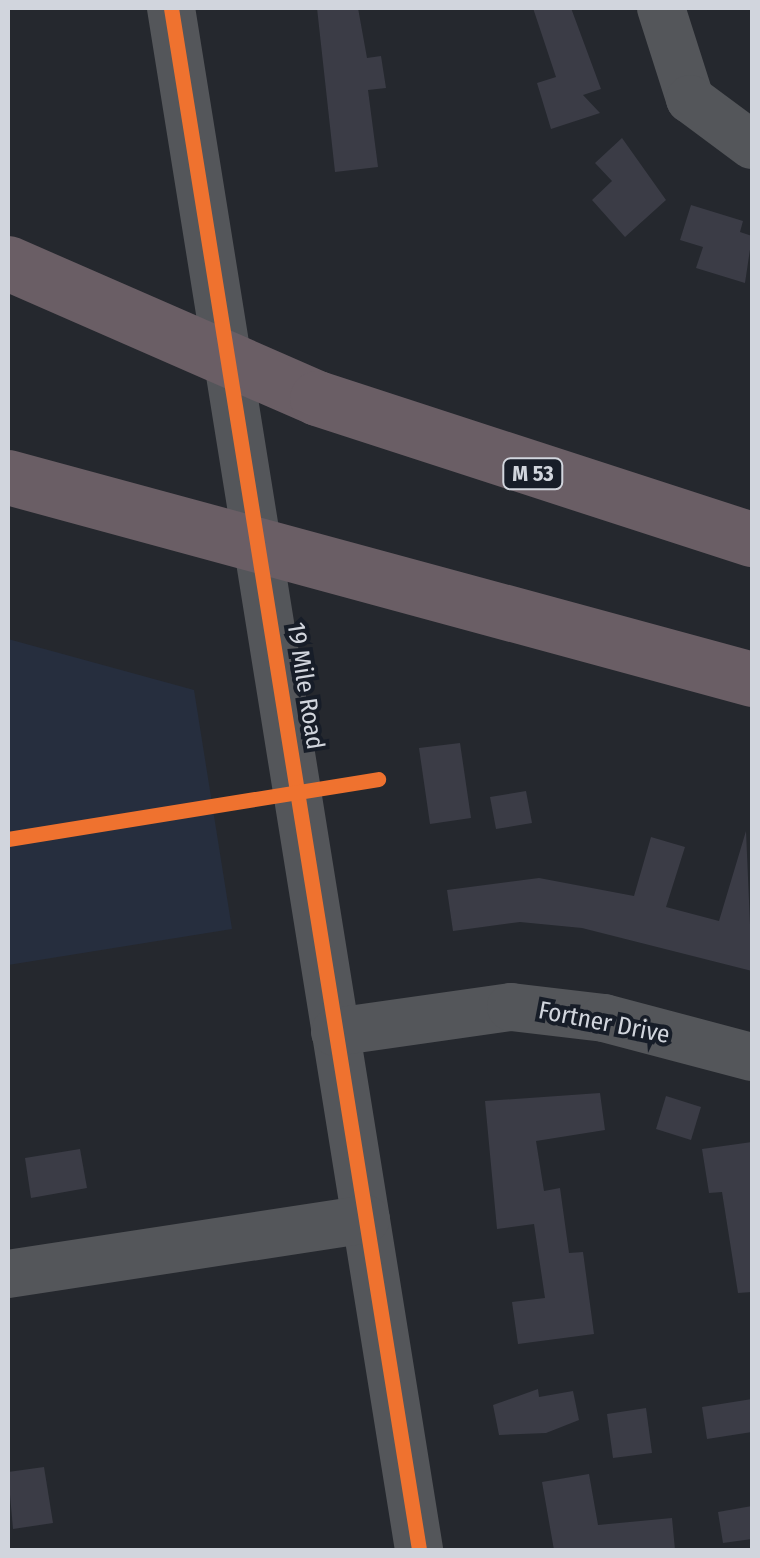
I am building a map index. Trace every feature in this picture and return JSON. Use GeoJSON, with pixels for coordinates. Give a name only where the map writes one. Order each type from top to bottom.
{"type":"FeatureCollection","features":[{"type":"Feature","properties":{"kind":"highway","name":"M 53"},"geometry":{"type":"LineString","coordinates":[[8,263],[317,398],[752,539]]}},
{"type":"Feature","properties":{"kind":"highway"},"geometry":{"type":"LineString","coordinates":[[8,477],[752,679]]}},
{"type":"Feature","properties":{"kind":"street","name":"19 Mile Road"},"geometry":{"type":"LineString","coordinates":[[171,8],[419,1550]]}},
{"type":"Feature","properties":{"kind":"street"},"geometry":{"type":"LineString","coordinates":[[661,8],[690,100],[752,146]]}},
{"type":"Feature","properties":{"kind":"street","name":"Fortner Drive"},"geometry":{"type":"LineString","coordinates":[[335,1032],[469,1009],[550,1009],[752,1057]]}},
{"type":"Feature","properties":{"kind":"street"},"geometry":{"type":"LineString","coordinates":[[8,1274],[366,1219]]}},
{"type":"Feature","properties":{"kind":"shaded area"},"geometry":{"type":"Polygon","coordinates":[[[8,639],[194,690],[232,929],[8,965],[8,639]]]}},
{"type":"Feature","properties":{"kind":"building"},"geometry":{"type":"Polygon","coordinates":[[[317,8],[358,8],[367,58],[381,56],[386,88],[368,90],[378,167],[335,172],[317,8]]]}},
{"type":"Feature","properties":{"kind":"building"},"geometry":{"type":"Polygon","coordinates":[[[533,8],[571,8],[601,89],[583,95],[600,113],[551,129],[537,83],[556,77],[533,8]]]}},
{"type":"Feature","properties":{"kind":"building"},"geometry":{"type":"Polygon","coordinates":[[[622,138],[666,200],[625,237],[592,200],[612,181],[595,163],[622,138]]]}},
{"type":"Feature","properties":{"kind":"building"},"geometry":{"type":"Polygon","coordinates":[[[691,205],[743,221],[740,232],[752,236],[745,283],[696,268],[703,247],[680,240],[691,205]]]}},
{"type":"Feature","properties":{"kind":"building"},"geometry":{"type":"Polygon","coordinates":[[[460,743],[471,818],[430,824],[419,748],[460,743]]]}},
{"type":"Feature","properties":{"kind":"building"},"geometry":{"type":"Polygon","coordinates":[[[526,791],[532,823],[496,829],[490,797],[526,791]]]}},
{"type":"Feature","properties":{"kind":"building"},"geometry":{"type":"Polygon","coordinates":[[[746,831],[752,971],[582,928],[520,922],[453,931],[447,890],[539,878],[634,896],[651,837],[685,847],[666,907],[719,921],[746,831]]]}},
{"type":"Feature","properties":{"kind":"building"},"geometry":{"type":"Polygon","coordinates":[[[600,1093],[605,1130],[536,1141],[544,1191],[560,1188],[569,1253],[583,1252],[594,1334],[518,1344],[512,1302],[545,1298],[534,1224],[497,1229],[485,1101],[600,1093]]]}},
{"type":"Feature","properties":{"kind":"building"},"geometry":{"type":"Polygon","coordinates":[[[666,1096],[701,1107],[691,1140],[656,1129],[666,1096]]]}},
{"type":"Feature","properties":{"kind":"building"},"geometry":{"type":"Polygon","coordinates":[[[752,1142],[752,1292],[738,1293],[722,1192],[709,1193],[702,1149],[752,1142]]]}},
{"type":"Feature","properties":{"kind":"building"},"geometry":{"type":"Polygon","coordinates":[[[80,1149],[87,1188],[31,1198],[25,1158],[80,1149]]]}},
{"type":"Feature","properties":{"kind":"building"},"geometry":{"type":"Polygon","coordinates":[[[538,1389],[539,1397],[573,1391],[579,1420],[546,1433],[499,1435],[493,1405],[538,1389]]]}},
{"type":"Feature","properties":{"kind":"building"},"geometry":{"type":"Polygon","coordinates":[[[752,1399],[752,1432],[707,1439],[702,1407],[752,1399]]]}},
{"type":"Feature","properties":{"kind":"building"},"geometry":{"type":"Polygon","coordinates":[[[646,1408],[652,1453],[613,1458],[607,1414],[646,1408]]]}},
{"type":"Feature","properties":{"kind":"building"},"geometry":{"type":"Polygon","coordinates":[[[44,1467],[53,1523],[13,1529],[8,1472],[44,1467]]]}},
{"type":"Feature","properties":{"kind":"building"},"geometry":{"type":"Polygon","coordinates":[[[589,1474],[598,1525],[672,1518],[675,1550],[554,1550],[542,1482],[589,1474]]]}},
{"type":"Feature","properties":{"kind":"building"},"geometry":{"type":"Polygon","coordinates":[[[752,1506],[752,1539],[723,1543],[718,1512],[752,1506]]]}},
{"type":"Feature","properties":{"kind":"cycle path"},"geometry":{"type":"LineString","coordinates":[[171,8],[419,1550]]}},
{"type":"Feature","properties":{"kind":"cycle path"},"geometry":{"type":"LineString","coordinates":[[8,839],[378,779]]}}]}
